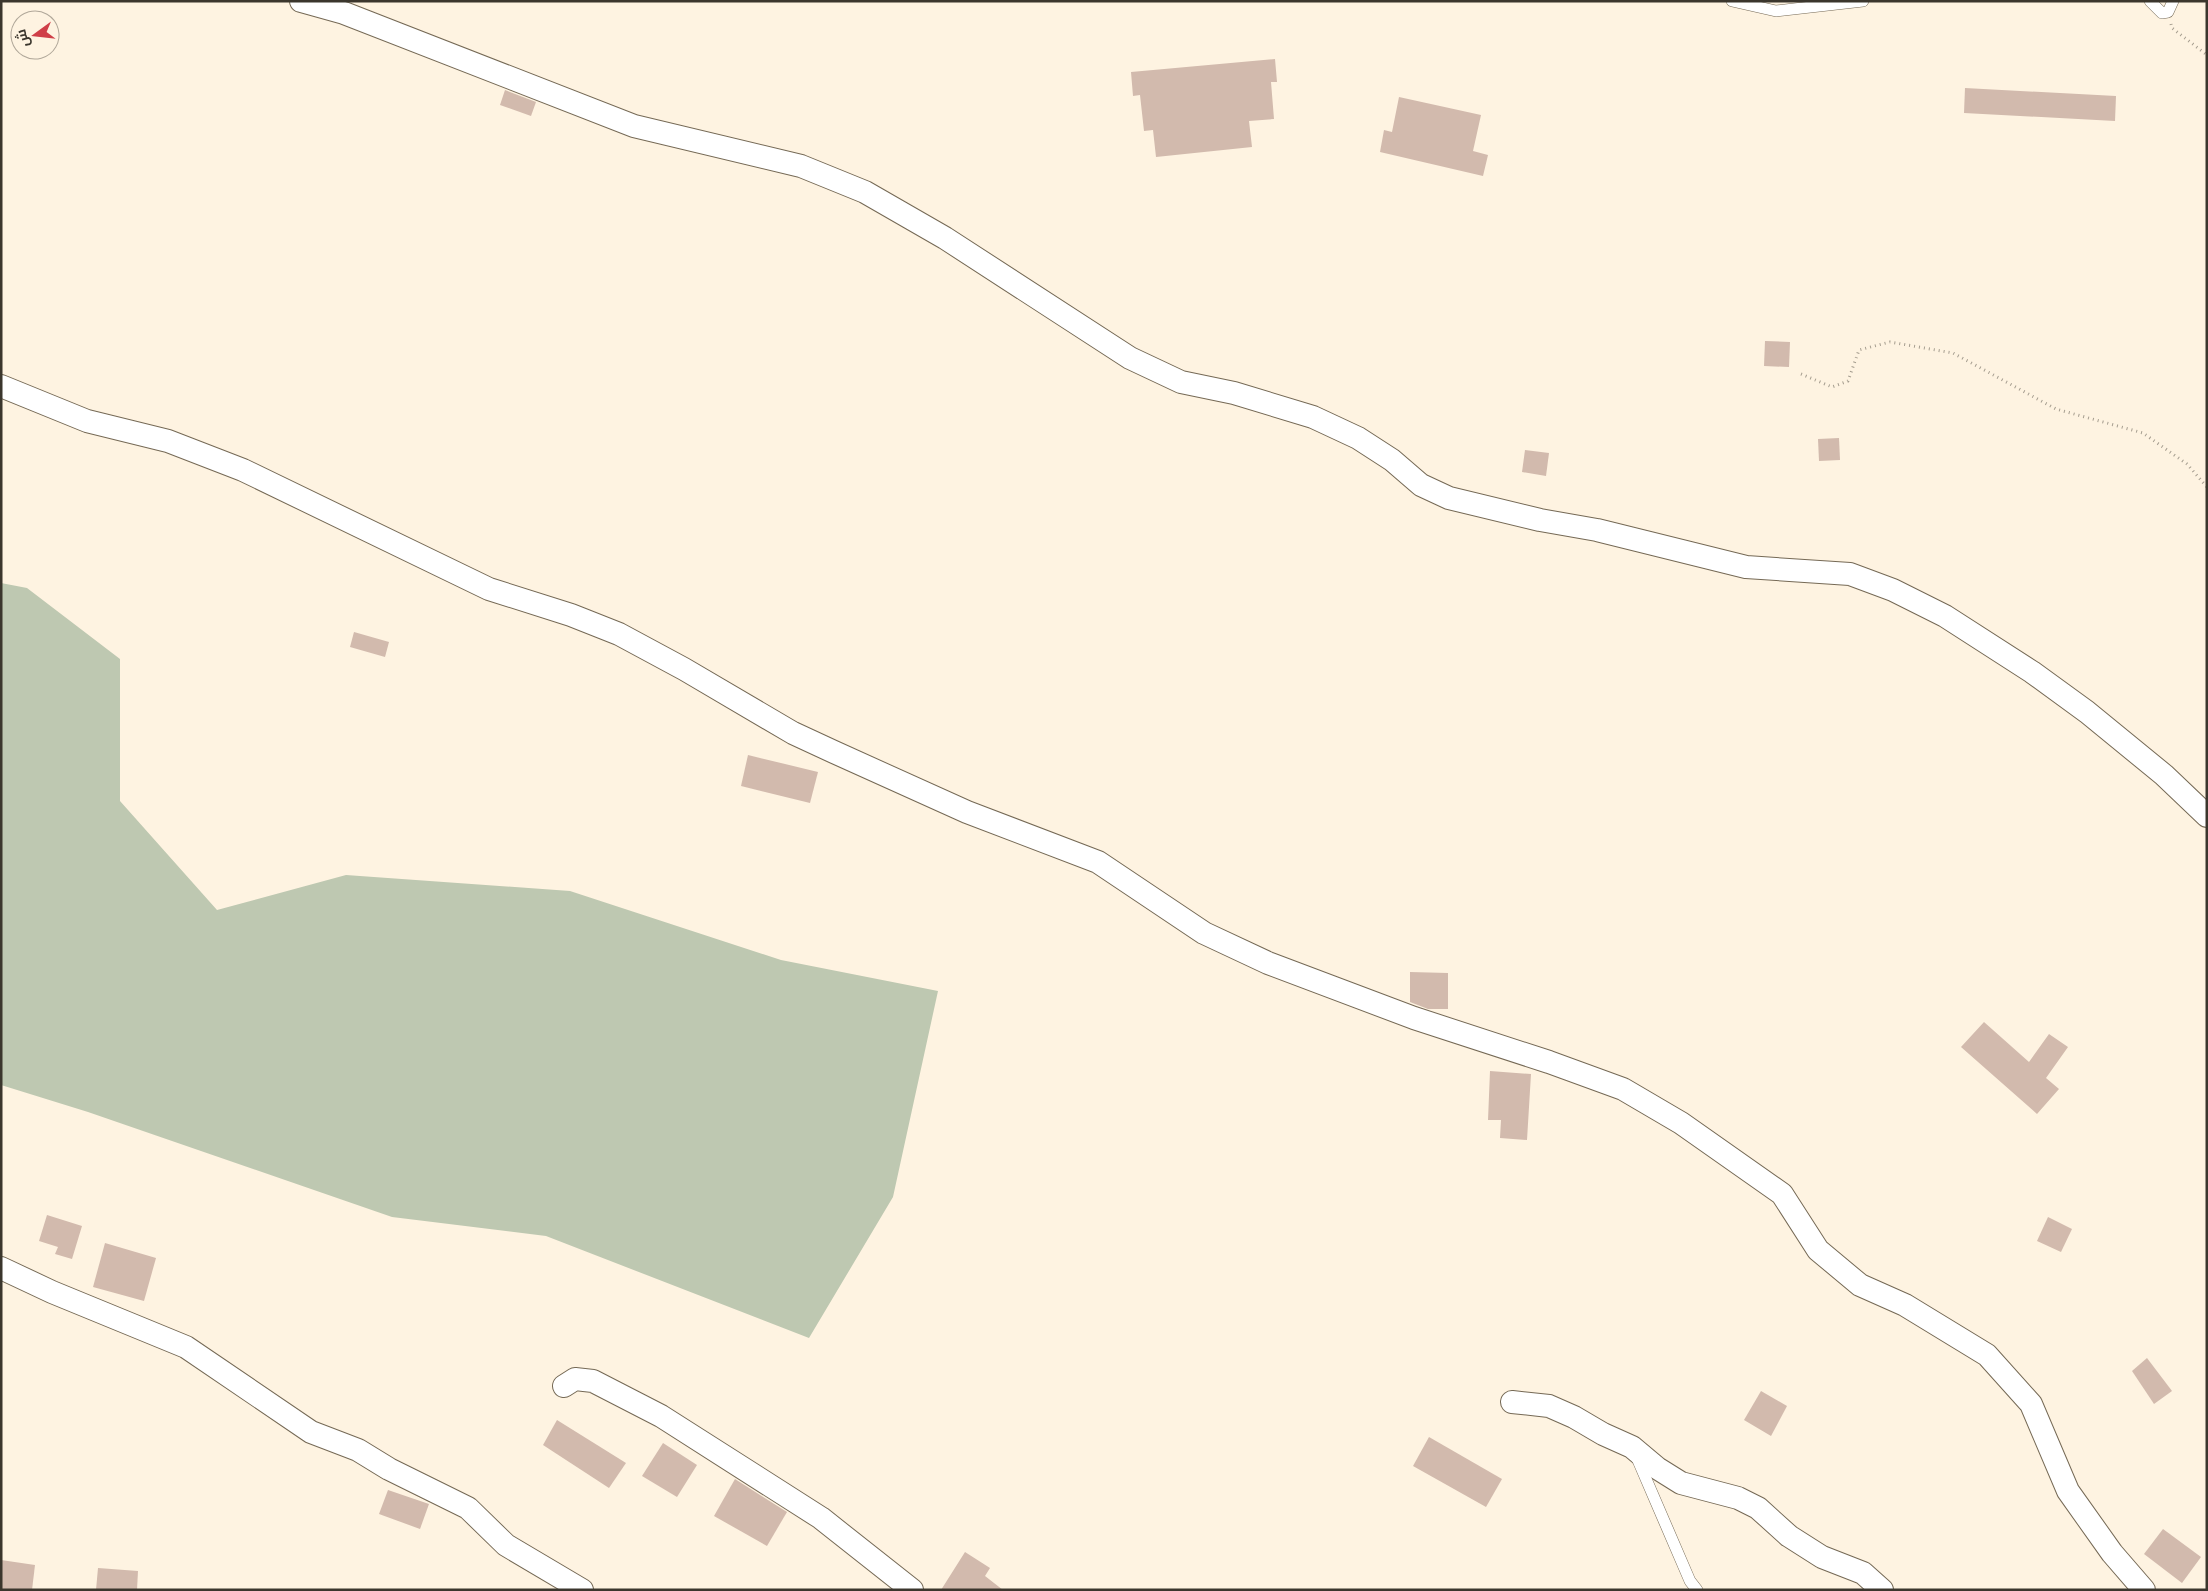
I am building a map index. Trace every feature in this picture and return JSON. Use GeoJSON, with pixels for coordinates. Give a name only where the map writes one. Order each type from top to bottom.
{"type":"FeatureCollection","features":[{"type":"Feature","properties":{"kind":"street"},"geometry":{"type":"LineString","coordinates":[[301,1],[344,13],[634,126],[801,166],[865,192],[944,238],[1130,358],[1181,382],[1234,393],[1313,417],[1358,438],[1392,460],[1421,485],[1449,498],[1540,520],[1597,530],[1746,567],[1850,574],[1893,590],[1945,616],[2032,672],[2071,700],[2164,775],[2207,816]]}},
{"type":"Feature","properties":{"kind":"street"},"geometry":{"type":"LineString","coordinates":[[1,386],[87,421],[168,441],[243,470],[489,589],[571,615],[619,634],[793,732],[834,752],[967,812],[1098,862],[1204,933],[1268,963],[1414,1018],[1549,1062],[1623,1090],[1681,1123],[1782,1194],[1818,1250],[1860,1285],[1905,1304],[1987,1355],[2031,1404],[2068,1491],[2107,1548],[2144,1590]]}},
{"type":"Feature","properties":{"kind":"street"},"geometry":{"type":"LineString","coordinates":[[1,1268],[52,1292],[186,1347],[311,1432],[358,1450],[389,1469],[468,1508],[506,1545],[582,1590]]}},
{"type":"Feature","properties":{"kind":"street"},"geometry":{"type":"LineString","coordinates":[[564,1386],[575,1379],[594,1381],[661,1416],[821,1518],[912,1590]]}},
{"type":"Feature","properties":{"kind":"street"},"geometry":{"type":"LineString","coordinates":[[1512,1402],[1549,1406],[1632,1447],[1657,1468],[1681,1483],[1738,1498],[1758,1508],[1789,1536],[1822,1557],[1863,1573],[1882,1590]]}},
{"type":"Feature","properties":{"kind":"lane"},"geometry":{"type":"LineString","coordinates":[[1732,1],[1776,10],[1863,1]]}},
{"type":"Feature","properties":{"kind":"lane"},"geometry":{"type":"LineString","coordinates":[[2150,1],[2162,13],[2171,6]]}},
{"type":"Feature","properties":{"kind":"lane"},"geometry":{"type":"LineString","coordinates":[[1632,1447],[1690,1582],[1697,1590]]}},
{"type":"Feature","properties":{"kind":"path"},"geometry":{"type":"LineString","coordinates":[[2171,6],[2172,28],[2207,55]]}},
{"type":"Feature","properties":{"kind":"path"},"geometry":{"type":"LineString","coordinates":[[1801,374],[1832,387],[1848,381],[1859,350],[1890,342],[1953,353],[2056,409],[2143,433],[2186,464],[2207,487]]}},
{"type":"Feature","properties":{"kind":"green space"},"geometry":{"type":"Polygon","coordinates":[[[1,583],[27,588],[120,659],[120,801],[217,910],[346,875],[570,891],[781,960],[938,991],[893,1197],[809,1338],[546,1236],[392,1217],[88,1112],[1,1085],[1,583]]]}},
{"type":"Feature","properties":{"kind":"building"},"geometry":{"type":"Polygon","coordinates":[[[1275,59],[1277,82],[1271,82],[1274,119],[1249,121],[1252,147],[1156,157],[1153,130],[1144,131],[1140,95],[1133,96],[1131,72],[1275,59]]]}},
{"type":"Feature","properties":{"kind":"building"},"geometry":{"type":"Polygon","coordinates":[[[1965,88],[2116,96],[2115,121],[1964,113],[1965,88]]]}},
{"type":"Feature","properties":{"kind":"building"},"geometry":{"type":"Polygon","coordinates":[[[505,90],[536,102],[531,116],[500,105],[505,90]]]}},
{"type":"Feature","properties":{"kind":"building"},"geometry":{"type":"Polygon","coordinates":[[[1399,97],[1481,115],[1473,151],[1488,155],[1483,176],[1380,152],[1384,130],[1392,132],[1399,97]]]}},
{"type":"Feature","properties":{"kind":"building"},"geometry":{"type":"Polygon","coordinates":[[[1765,341],[1790,342],[1789,367],[1764,366],[1765,341]]]}},
{"type":"Feature","properties":{"kind":"building"},"geometry":{"type":"Polygon","coordinates":[[[1839,438],[1840,460],[1819,461],[1818,439],[1839,438]]]}},
{"type":"Feature","properties":{"kind":"building"},"geometry":{"type":"Polygon","coordinates":[[[1525,450],[1549,453],[1546,476],[1522,472],[1525,450]]]}},
{"type":"Feature","properties":{"kind":"building"},"geometry":{"type":"Polygon","coordinates":[[[354,632],[389,642],[385,657],[350,647],[354,632]]]}},
{"type":"Feature","properties":{"kind":"building"},"geometry":{"type":"Polygon","coordinates":[[[748,755],[818,772],[810,803],[741,786],[748,755]]]}},
{"type":"Feature","properties":{"kind":"building"},"geometry":{"type":"Polygon","coordinates":[[[1410,972],[1448,973],[1448,1009],[1428,1009],[1410,1002],[1410,972]]]}},
{"type":"Feature","properties":{"kind":"building"},"geometry":{"type":"Polygon","coordinates":[[[1984,1022],[2029,1062],[2049,1034],[2068,1047],[2046,1078],[2059,1089],[2037,1114],[1961,1047],[1984,1022]]]}},
{"type":"Feature","properties":{"kind":"building"},"geometry":{"type":"Polygon","coordinates":[[[1490,1071],[1531,1074],[1527,1140],[1500,1138],[1501,1120],[1488,1120],[1490,1071]]]}},
{"type":"Feature","properties":{"kind":"building"},"geometry":{"type":"Polygon","coordinates":[[[47,1215],[82,1226],[72,1259],[55,1254],[58,1247],[39,1241],[47,1215]]]}},
{"type":"Feature","properties":{"kind":"building"},"geometry":{"type":"Polygon","coordinates":[[[2048,1217],[2072,1229],[2061,1252],[2037,1241],[2048,1217]]]}},
{"type":"Feature","properties":{"kind":"building"},"geometry":{"type":"Polygon","coordinates":[[[105,1243],[156,1258],[144,1301],[93,1287],[105,1243]]]}},
{"type":"Feature","properties":{"kind":"building"},"geometry":{"type":"Polygon","coordinates":[[[2147,1358],[2172,1391],[2154,1404],[2132,1371],[2147,1358]]]}},
{"type":"Feature","properties":{"kind":"building"},"geometry":{"type":"Polygon","coordinates":[[[1761,1391],[1787,1406],[1771,1436],[1744,1420],[1761,1391]]]}},
{"type":"Feature","properties":{"kind":"building"},"geometry":{"type":"Polygon","coordinates":[[[557,1420],[626,1463],[609,1488],[543,1445],[557,1420]]]}},
{"type":"Feature","properties":{"kind":"building"},"geometry":{"type":"Polygon","coordinates":[[[1429,1437],[1502,1479],[1486,1507],[1413,1466],[1429,1437]]]}},
{"type":"Feature","properties":{"kind":"building"},"geometry":{"type":"Polygon","coordinates":[[[663,1443],[697,1465],[677,1497],[642,1476],[663,1443]]]}},
{"type":"Feature","properties":{"kind":"building"},"geometry":{"type":"Polygon","coordinates":[[[735,1479],[787,1512],[767,1546],[714,1516],[735,1479]]]}},
{"type":"Feature","properties":{"kind":"building"},"geometry":{"type":"Polygon","coordinates":[[[388,1490],[429,1504],[420,1529],[379,1514],[388,1490]]]}},
{"type":"Feature","properties":{"kind":"building"},"geometry":{"type":"Polygon","coordinates":[[[2163,1529],[2201,1557],[2182,1583],[2144,1554],[2163,1529]]]}},
{"type":"Feature","properties":{"kind":"building"},"geometry":{"type":"Polygon","coordinates":[[[965,1552],[990,1568],[985,1576],[1003,1590],[941,1590],[965,1552]]]}},
{"type":"Feature","properties":{"kind":"building"},"geometry":{"type":"Polygon","coordinates":[[[1,1560],[35,1565],[32,1590],[1,1590],[1,1560]]]}},
{"type":"Feature","properties":{"kind":"building"},"geometry":{"type":"Polygon","coordinates":[[[98,1568],[138,1571],[137,1590],[96,1590],[98,1568]]]}}]}
